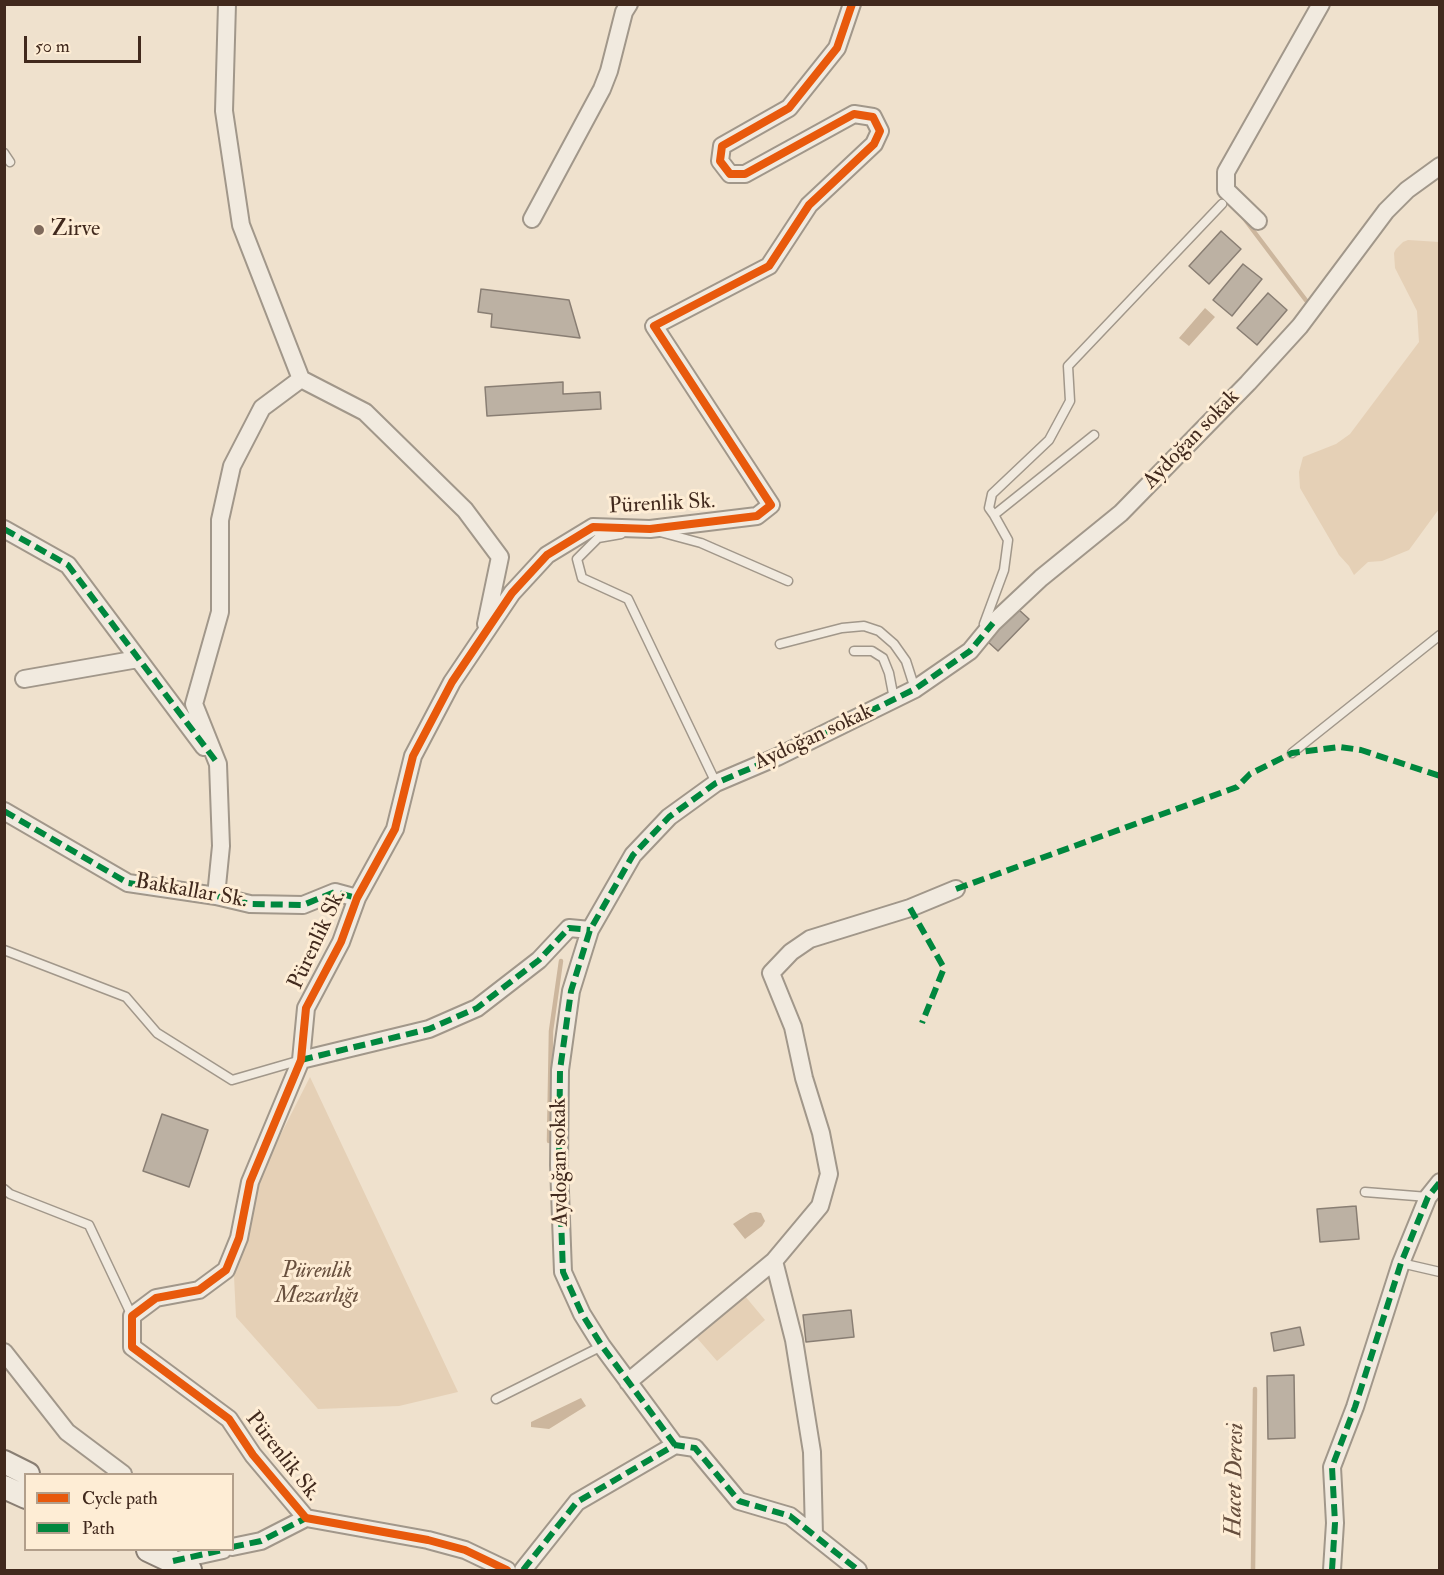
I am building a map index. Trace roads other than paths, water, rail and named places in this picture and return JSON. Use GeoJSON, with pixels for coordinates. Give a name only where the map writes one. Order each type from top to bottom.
{"type":"FeatureCollection","features":[{"type":"Feature","properties":{"kind":"street"},"geometry":{"type":"LineString","coordinates":[[227,4],[224,111],[242,225],[301,379],[365,412],[465,510],[500,557],[484,634]]}},
{"type":"Feature","properties":{"kind":"street"},"geometry":{"type":"LineString","coordinates":[[532,219],[602,89],[624,12],[629,4]]}},
{"type":"Feature","properties":{"kind":"street","name":"Pürenlik Sk."},"geometry":{"type":"LineString","coordinates":[[507,1570],[465,1550],[428,1540],[306,1518],[253,1455],[229,1419],[132,1347],[132,1316],[156,1298],[199,1290],[226,1270],[239,1238],[250,1182],[302,1060],[306,1008],[341,942],[357,898],[395,829],[413,756],[452,682],[512,593],[547,555],[593,527],[650,529],[756,516],[771,505],[654,326],[769,266],[808,205],[874,144],[880,131],[873,117],[854,114],[745,174],[730,174],[720,161],[722,146],[789,108],[837,48],[852,4]]}},
{"type":"Feature","properties":{"kind":"street"},"geometry":{"type":"LineString","coordinates":[[1258,221],[1226,190],[1226,172],[1320,4]]}},
{"type":"Feature","properties":{"kind":"street","name":"Aydoğan sokak"},"geometry":{"type":"LineString","coordinates":[[675,1445],[602,1346],[582,1314],[563,1272],[559,1165],[560,1070],[571,992],[590,930],[633,855],[669,817],[716,783],[777,757],[894,700],[915,689],[970,651],[993,623],[1041,578],[1121,513],[1248,383],[1300,326],[1386,212],[1407,190],[1440,166]]}},
{"type":"Feature","properties":{"kind":"street"},"geometry":{"type":"LineString","coordinates":[[216,896],[221,846],[218,764],[194,704],[220,612],[220,520],[232,466],[262,408],[301,379]]}},
{"type":"Feature","properties":{"kind":"street"},"geometry":{"type":"LineString","coordinates":[[4,529],[68,566],[218,764]]}},
{"type":"Feature","properties":{"kind":"street"},"geometry":{"type":"LineString","coordinates":[[24,679],[138,659]]}},
{"type":"Feature","properties":{"kind":"street","name":"Bakkallar Sk."},"geometry":{"type":"LineString","coordinates":[[4,811],[128,883],[216,896],[250,904],[303,905],[335,892],[357,898]]}},
{"type":"Feature","properties":{"kind":"street"},"geometry":{"type":"LineString","coordinates":[[628,1382],[774,1261],[820,1206],[829,1174],[821,1133],[804,1078],[793,1027],[771,973],[791,952],[810,939],[910,908],[956,889]]}},
{"type":"Feature","properties":{"kind":"street"},"geometry":{"type":"LineString","coordinates":[[302,1060],[429,1029],[477,1008],[539,960],[569,928],[590,930]]}},
{"type":"Feature","properties":{"kind":"street"},"geometry":{"type":"LineString","coordinates":[[1332,1570],[1335,1523],[1332,1467],[1355,1407],[1401,1263],[1428,1197],[1440,1182]]}},
{"type":"Feature","properties":{"kind":"street"},"geometry":{"type":"LineString","coordinates":[[774,1261],[794,1340],[812,1452],[814,1535]]}},
{"type":"Feature","properties":{"kind":"street"},"geometry":{"type":"LineString","coordinates":[[4,1352],[67,1432],[122,1473]]}},
{"type":"Feature","properties":{"kind":"street"},"geometry":{"type":"LineString","coordinates":[[523,1570],[577,1502],[675,1445],[696,1448],[739,1501],[790,1516],[858,1570]]}},
{"type":"Feature","properties":{"kind":"street"},"geometry":{"type":"LineString","coordinates":[[4,1462],[26,1473]]}},
{"type":"Feature","properties":{"kind":"street"},"geometry":{"type":"LineString","coordinates":[[4,1487],[24,1496]]}},
{"type":"Feature","properties":{"kind":"street"},"geometry":{"type":"LineString","coordinates":[[234,1547],[261,1541],[306,1518]]}},
{"type":"Feature","properties":{"kind":"street"},"geometry":{"type":"LineString","coordinates":[[151,1551],[176,1560],[218,1551]]}},
{"type":"Feature","properties":{"kind":"lane"},"geometry":{"type":"LineString","coordinates":[[4,153],[10,162]]}},
{"type":"Feature","properties":{"kind":"lane"},"geometry":{"type":"LineString","coordinates":[[970,651],[989,614],[1004,570],[1008,540],[988,508],[992,494],[1049,440],[1071,401],[1068,366],[1222,204]]}},
{"type":"Feature","properties":{"kind":"lane"},"geometry":{"type":"LineString","coordinates":[[994,515],[1094,435]]}},
{"type":"Feature","properties":{"kind":"lane"},"geometry":{"type":"LineString","coordinates":[[716,783],[628,599],[582,578],[577,559],[598,538],[650,529],[701,543],[788,581]]}},
{"type":"Feature","properties":{"kind":"lane"},"geometry":{"type":"LineString","coordinates":[[780,644],[842,628],[864,626],[879,631],[894,644],[906,661],[915,689]]}},
{"type":"Feature","properties":{"kind":"lane"},"geometry":{"type":"LineString","coordinates":[[1292,753],[1440,635]]}},
{"type":"Feature","properties":{"kind":"lane"},"geometry":{"type":"LineString","coordinates":[[854,651],[872,651],[883,658],[889,673],[894,700]]}},
{"type":"Feature","properties":{"kind":"lane"},"geometry":{"type":"LineString","coordinates":[[4,950],[126,997],[158,1034],[232,1080],[302,1060]]}},
{"type":"Feature","properties":{"kind":"lane"},"geometry":{"type":"LineString","coordinates":[[4,1189],[10,1194],[89,1225],[132,1316]]}},
{"type":"Feature","properties":{"kind":"lane"},"geometry":{"type":"LineString","coordinates":[[1365,1192],[1428,1197]]}},
{"type":"Feature","properties":{"kind":"lane"},"geometry":{"type":"LineString","coordinates":[[1401,1263],[1440,1272]]}},
{"type":"Feature","properties":{"kind":"lane"},"geometry":{"type":"LineString","coordinates":[[496,1399],[602,1346]]}},
{"type":"Feature","properties":{"kind":"waterway"},"geometry":{"type":"LineString","coordinates":[[1243,217],[1308,303]]}},
{"type":"Feature","properties":{"kind":"waterway"},"geometry":{"type":"LineString","coordinates":[[549,1141],[551,1031],[561,961]]}},
{"type":"Feature","properties":{"kind":"waterway","name":"Hacet Deresi"},"geometry":{"type":"LineString","coordinates":[[1253,1570],[1255,1389]]}},
{"type":"Feature","properties":{"kind":"place","name":"Zirve"},"geometry":{"type":"Point","coordinates":[39,230]}},
{"type":"Feature","properties":{"kind":"park label","name":"Pürenlik Mezarlığı"},"geometry":{"type":"Point","coordinates":[317,1284]}}]}
